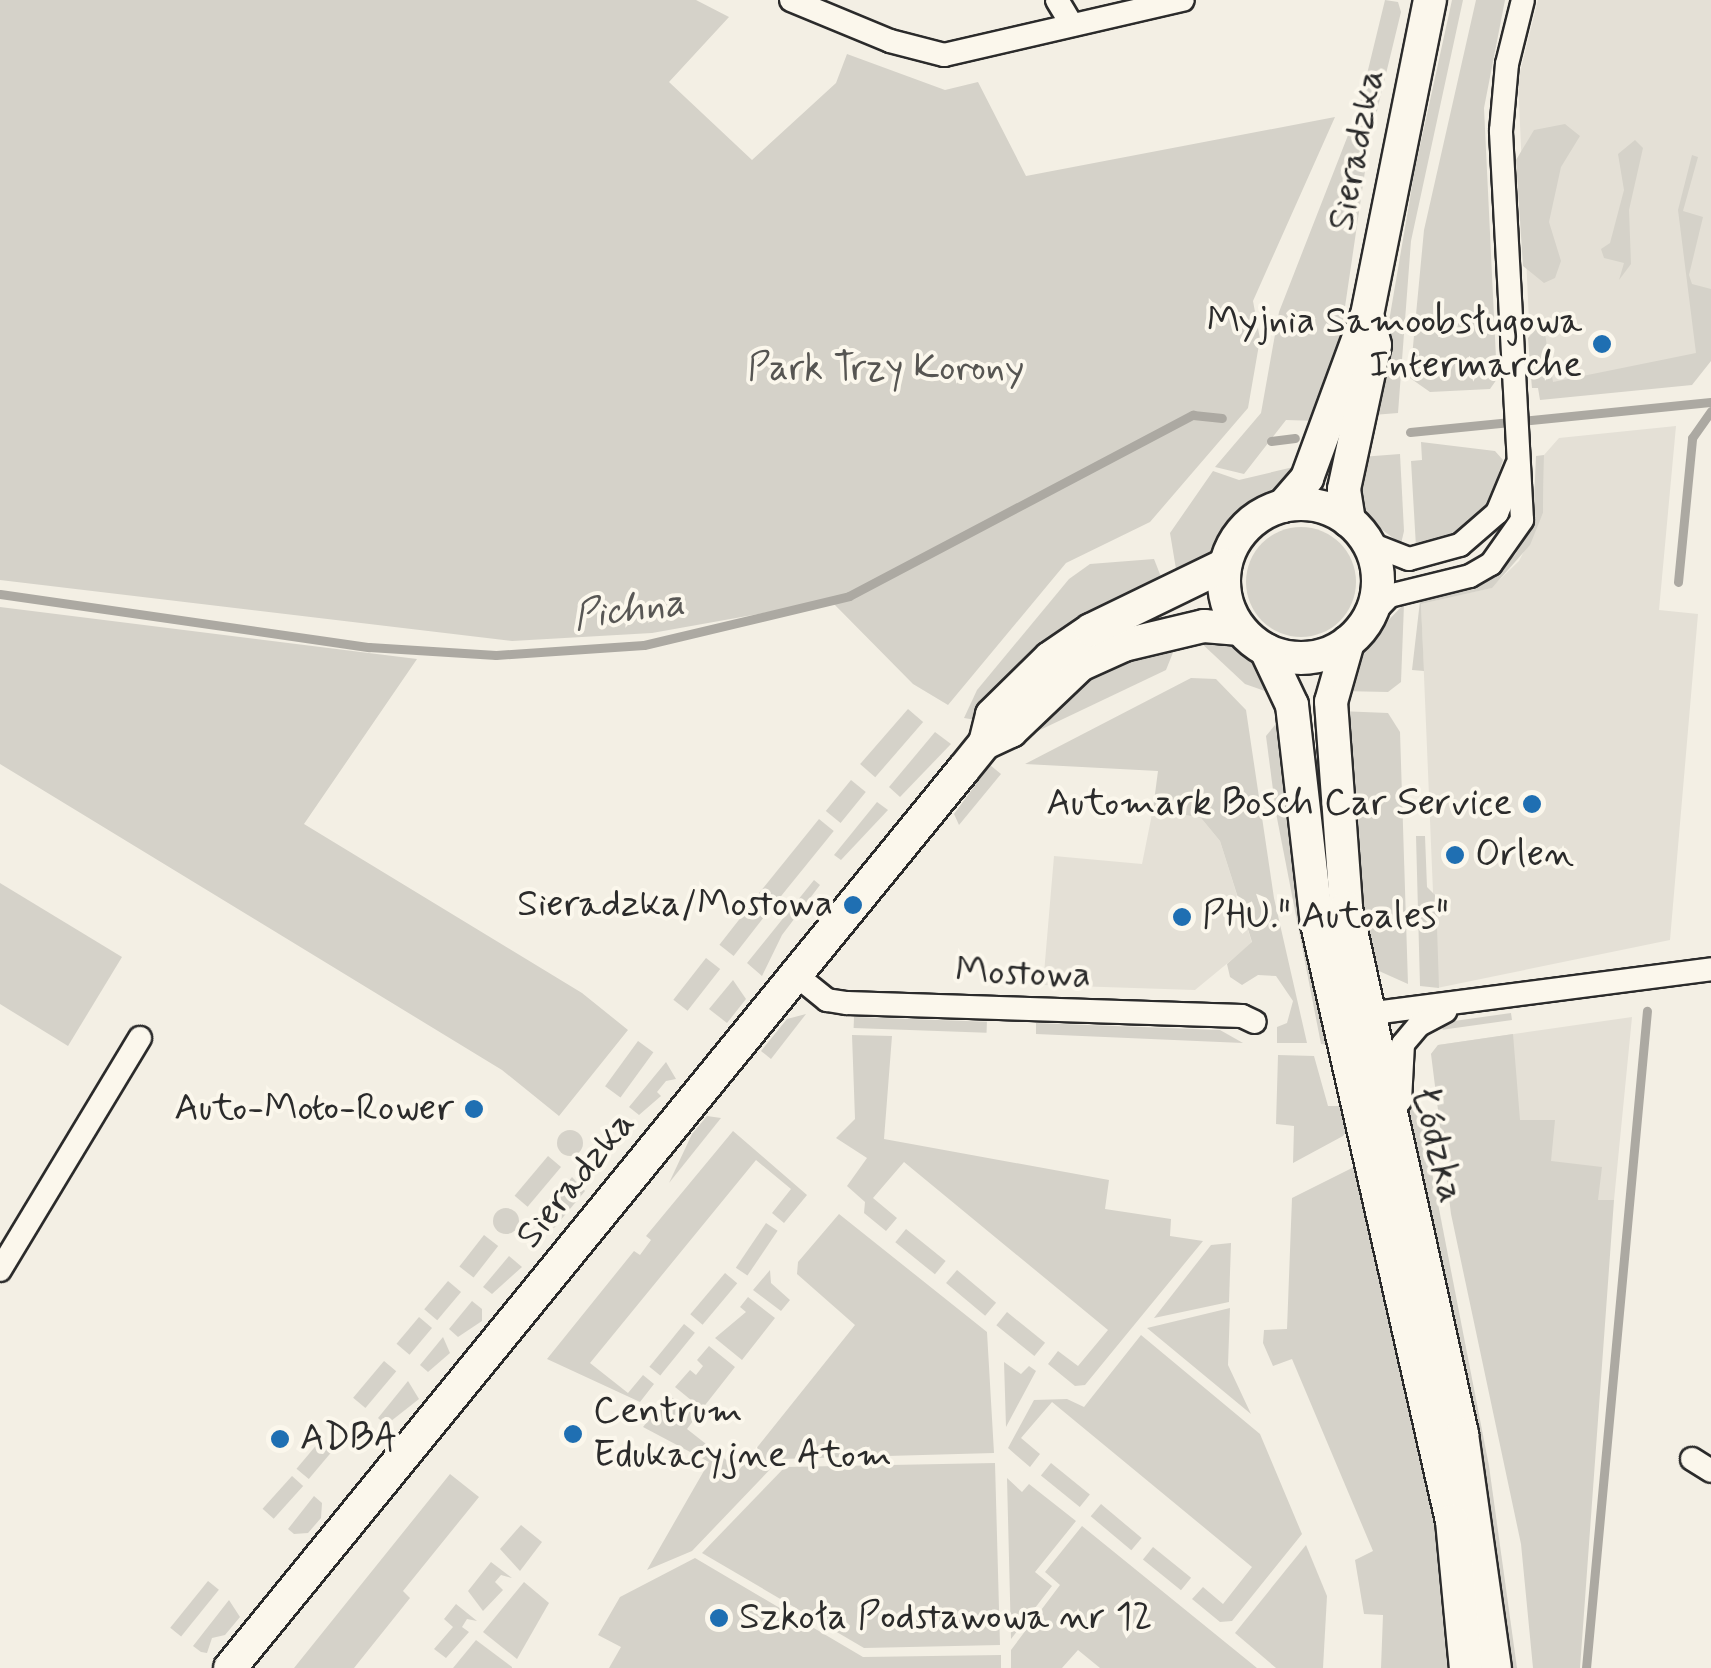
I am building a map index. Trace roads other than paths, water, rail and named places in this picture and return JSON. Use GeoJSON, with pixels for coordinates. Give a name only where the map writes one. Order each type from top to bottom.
{"type":"FeatureCollection","features":[{"type":"Feature","properties":{"kind":"main road","name":"Sieradzka"},"geometry":{"type":"LineString","coordinates":[[1284,506],[1307,478],[1367,316],[1430,0]]}},
{"type":"Feature","properties":{"kind":"main road","name":"Sieradzka"},"geometry":{"type":"LineString","coordinates":[[1358,532],[1344,488],[1375,344],[1367,316]]}},
{"type":"Feature","properties":{"kind":"main road"},"geometry":{"type":"LineString","coordinates":[[1284,506],[1318,506],[1358,532],[1378,579],[1370,616],[1348,642],[1317,656],[1253,640],[1228,606],[1225,565],[1246,526],[1284,506]]}},
{"type":"Feature","properties":{"kind":"main road","name":"Sieradzka"},"geometry":{"type":"LineString","coordinates":[[230,1668],[985,742],[992,715],[1050,658],[1111,619],[1225,565]]}},
{"type":"Feature","properties":{"kind":"main road","name":"Sieradzka"},"geometry":{"type":"LineString","coordinates":[[985,742],[1010,731],[1080,665],[1124,645],[1204,626],[1253,640]]}},
{"type":"Feature","properties":{"kind":"main road","name":"Łódzka"},"geometry":{"type":"LineString","coordinates":[[1253,640],[1292,705],[1317,924],[1404,1174],[1462,1434],[1495,1668]]}},
{"type":"Feature","properties":{"kind":"main road","name":"Łódzka"},"geometry":{"type":"LineString","coordinates":[[1348,642],[1332,678],[1332,721],[1350,1014],[1452,1521],[1466,1668]]}},
{"type":"Feature","properties":{"kind":"street"},"geometry":{"type":"LineString","coordinates":[[791,0],[873,35],[944,55],[1183,0]]}},
{"type":"Feature","properties":{"kind":"street"},"geometry":{"type":"LineString","coordinates":[[1058,0],[1072,26]]}},
{"type":"Feature","properties":{"kind":"street"},"geometry":{"type":"LineString","coordinates":[[1370,616],[1389,596],[1470,576],[1511,543],[1526,495],[1501,130],[1506,64],[1523,0]]}},
{"type":"Feature","properties":{"kind":"street"},"geometry":{"type":"LineString","coordinates":[[1358,532],[1409,559],[1460,545],[1497,513],[1521,452]]}},
{"type":"Feature","properties":{"kind":"street"},"geometry":{"type":"LineString","coordinates":[[1350,1014],[1459,1004],[1711,969]]}},
{"type":"Feature","properties":{"kind":"street","name":"Mostowa"},"geometry":{"type":"LineString","coordinates":[[796,975],[827,1000],[847,1004],[1242,1016],[1255,1022]]}},
{"type":"Feature","properties":{"kind":"street"},"geometry":{"type":"LineString","coordinates":[[1404,1174],[1399,1054],[1419,1025],[1459,1004]]}},
{"type":"Feature","properties":{"kind":"street"},"geometry":{"type":"LineString","coordinates":[[0,1270],[140,1038]]}},
{"type":"Feature","properties":{"kind":"waterway","name":"Pichna"},"geometry":{"type":"LineString","coordinates":[[1410,432],[1711,402]]}},
{"type":"Feature","properties":{"kind":"waterway"},"geometry":{"type":"LineString","coordinates":[[1678,582],[1692,438],[1711,411]]}},
{"type":"Feature","properties":{"kind":"waterway","name":"Pichna"},"geometry":{"type":"LineString","coordinates":[[0,594],[369,647],[496,655],[644,645],[849,596],[1193,415],[1222,418]]}},
{"type":"Feature","properties":{"kind":"waterway","name":"Pichna"},"geometry":{"type":"LineString","coordinates":[[1271,441],[1295,438]]}},
{"type":"Feature","properties":{"kind":"waterway"},"geometry":{"type":"LineString","coordinates":[[1586,1668],[1647,1011]]}},
{"type":"Feature","properties":{"kind":"place","name":"Myjnia Samoobsługowa Intermarche"},"geometry":{"type":"Point","coordinates":[1602,344]}},
{"type":"Feature","properties":{"kind":"place","name":"Automark Bosch Car Service"},"geometry":{"type":"Point","coordinates":[1532,804]}},
{"type":"Feature","properties":{"kind":"place","name":"Orlen"},"geometry":{"type":"Point","coordinates":[1455,855]}},
{"type":"Feature","properties":{"kind":"place","name":"Sieradzka/Mostowa"},"geometry":{"type":"Point","coordinates":[853,905]}},
{"type":"Feature","properties":{"kind":"place","name":"PHU.\" Autoales\""},"geometry":{"type":"Point","coordinates":[1182,917]}},
{"type":"Feature","properties":{"kind":"place","name":"Auto-Moto-Rower"},"geometry":{"type":"Point","coordinates":[474,1109]}},
{"type":"Feature","properties":{"kind":"place","name":"Centrum Edukacyjne Atom"},"geometry":{"type":"Point","coordinates":[573,1434]}},
{"type":"Feature","properties":{"kind":"place","name":"ADBA"},"geometry":{"type":"Point","coordinates":[280,1439]}},
{"type":"Feature","properties":{"kind":"place","name":"Szkoła Podstawowa nr 12"},"geometry":{"type":"Point","coordinates":[719,1618]}},
{"type":"Feature","properties":{"kind":"park label","name":"Park Trzy Korony"},"geometry":{"type":"Point","coordinates":[886,369]}}]}
